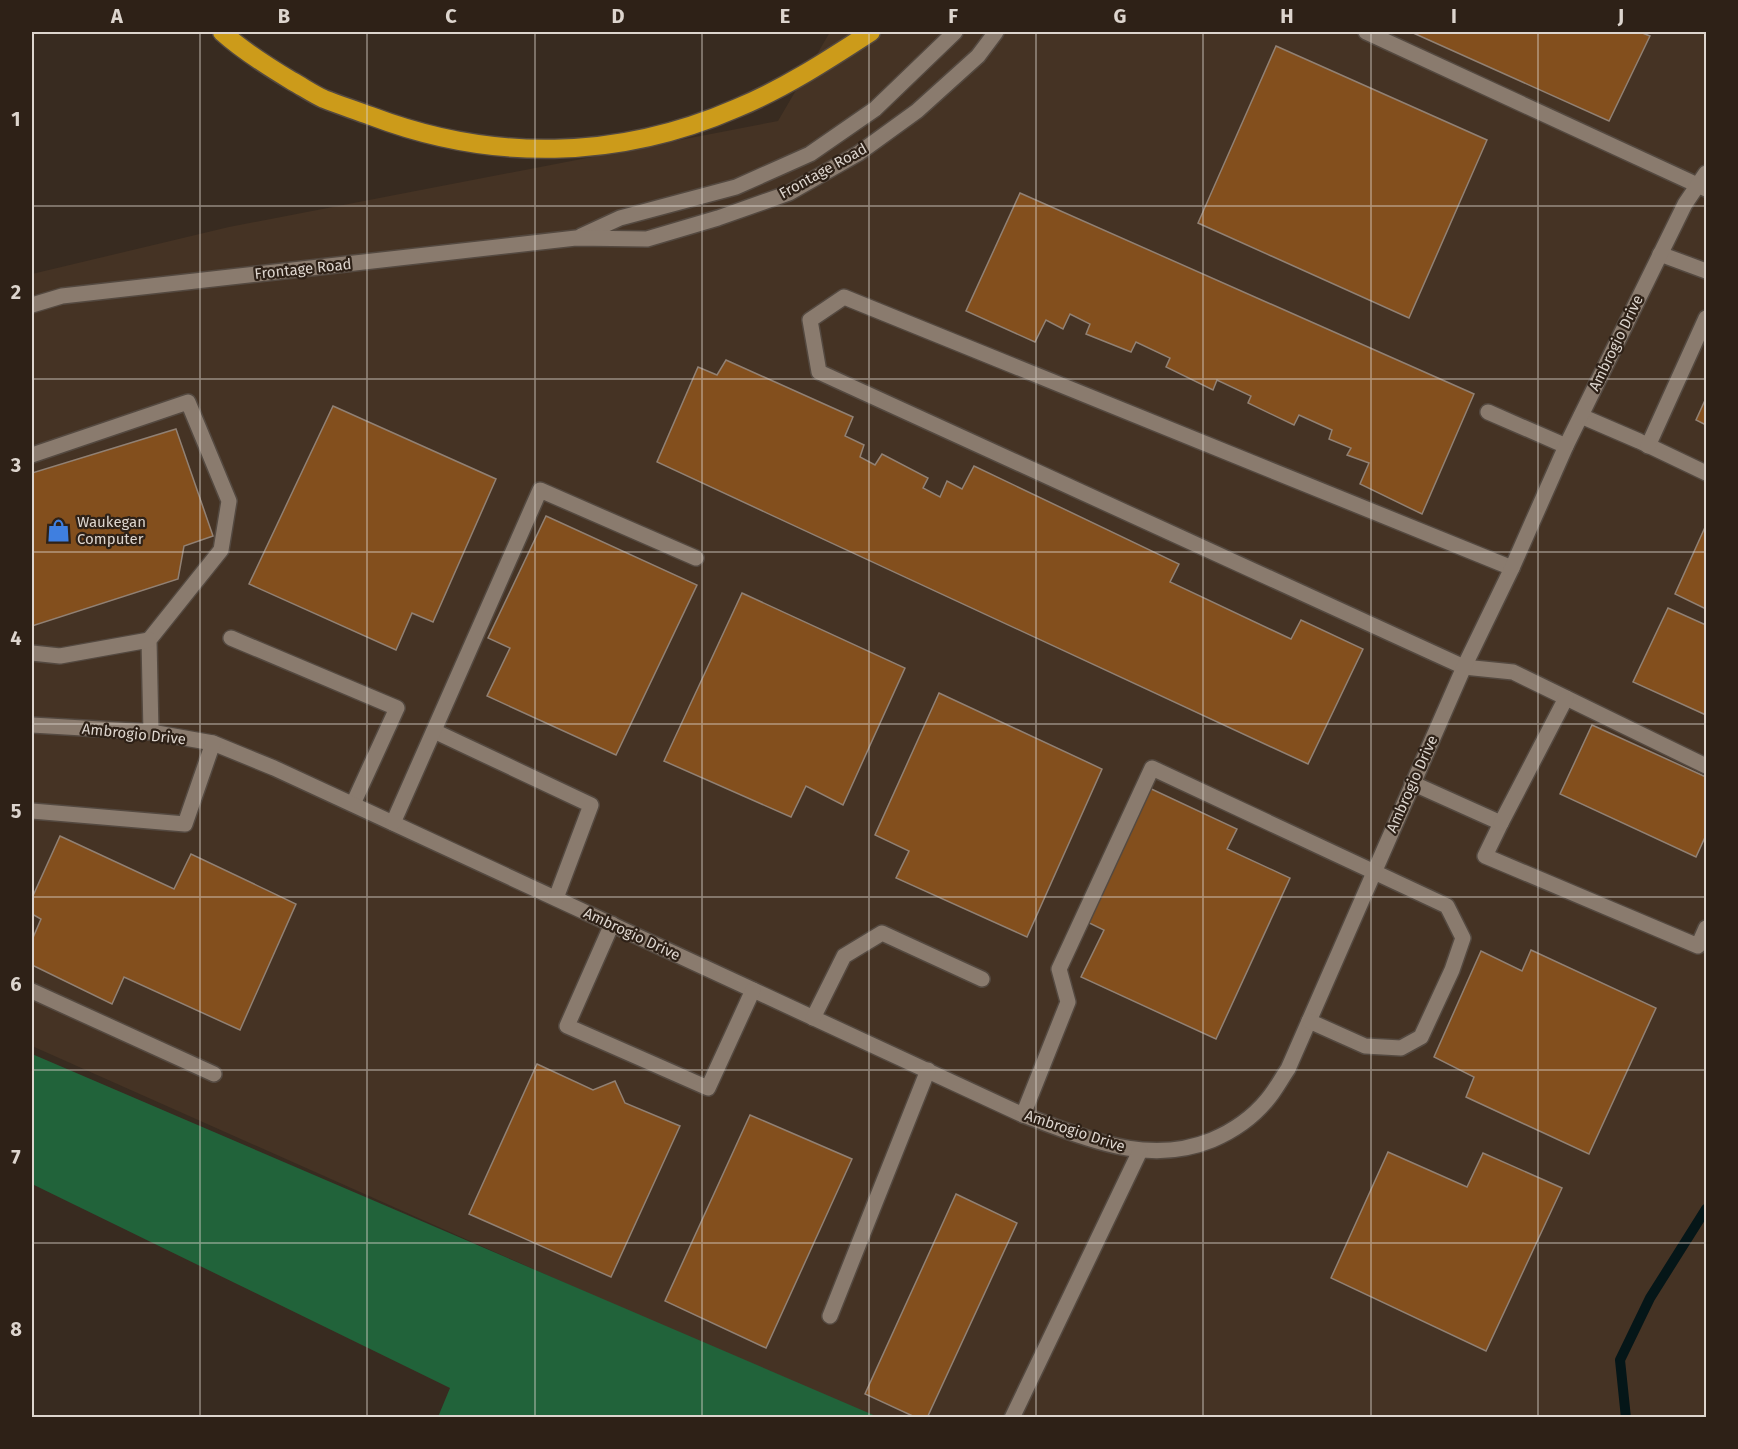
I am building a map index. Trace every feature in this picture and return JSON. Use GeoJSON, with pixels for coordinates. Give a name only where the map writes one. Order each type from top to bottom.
{"type":"FeatureCollection","features":[{"type":"Feature","properties":{"kind":"highway"},"geometry":{"type":"LineString","coordinates":[[222,32],[262,63],[322,98],[381,120],[410,130],[476,145],[544,150],[578,148],[645,138],[678,130],[738,108],[812,70],[871,32]]}},
{"type":"Feature","properties":{"kind":"street","name":"Frontage Road"},"geometry":{"type":"LineString","coordinates":[[576,238],[620,218],[736,187],[810,154],[875,109],[955,32]]}},
{"type":"Feature","properties":{"kind":"street","name":"Frontage Road"},"geometry":{"type":"LineString","coordinates":[[32,305],[62,296],[576,238],[647,239],[718,218],[789,193],[859,153],[917,111],[978,56],[996,32]]}},
{"type":"Feature","properties":{"kind":"street"},"geometry":{"type":"LineString","coordinates":[[1366,32],[1704,182]]}},
{"type":"Feature","properties":{"kind":"street","name":"Ambrogio Drive"},"geometry":{"type":"LineString","coordinates":[[32,725],[150,732],[213,743],[353,804],[1023,1115],[1096,1141],[1140,1151],[1170,1151],[1197,1146],[1223,1135],[1247,1120],[1267,1100],[1288,1069],[1412,783],[1566,446],[1685,204],[1704,182]]}},
{"type":"Feature","properties":{"kind":"street"},"geometry":{"type":"LineString","coordinates":[[1660,254],[1707,271]]}},
{"type":"Feature","properties":{"kind":"street"},"geometry":{"type":"LineString","coordinates":[[1512,568],[844,297],[810,320],[819,372],[1464,667],[1513,672],[1707,766]]}},
{"type":"Feature","properties":{"kind":"street"},"geometry":{"type":"LineString","coordinates":[[1648,446],[1707,318]]}},
{"type":"Feature","properties":{"kind":"street"},"geometry":{"type":"LineString","coordinates":[[32,455],[188,402],[229,501],[220,550],[149,640],[150,732]]}},
{"type":"Feature","properties":{"kind":"street"},"geometry":{"type":"LineString","coordinates":[[1488,412],[1566,446]]}},
{"type":"Feature","properties":{"kind":"street"},"geometry":{"type":"LineString","coordinates":[[1581,416],[1707,473]]}},
{"type":"Feature","properties":{"kind":"street"},"geometry":{"type":"LineString","coordinates":[[393,823],[540,490],[696,558]]}},
{"type":"Feature","properties":{"kind":"street"},"geometry":{"type":"LineString","coordinates":[[231,638],[397,708],[353,804]]}},
{"type":"Feature","properties":{"kind":"street"},"geometry":{"type":"LineString","coordinates":[[32,653],[60,656],[149,640]]}},
{"type":"Feature","properties":{"kind":"street"},"geometry":{"type":"LineString","coordinates":[[1566,698],[1485,856],[1698,946],[1707,928]]}},
{"type":"Feature","properties":{"kind":"street"},"geometry":{"type":"LineString","coordinates":[[434,730],[591,805],[556,898]]}},
{"type":"Feature","properties":{"kind":"street"},"geometry":{"type":"LineString","coordinates":[[32,811],[185,824],[213,743]]}},
{"type":"Feature","properties":{"kind":"street"},"geometry":{"type":"LineString","coordinates":[[1023,1115],[1068,1002],[1059,969],[1152,768],[1447,906],[1463,938],[1452,970],[1421,1038],[1401,1048],[1365,1046],[1309,1021]]}},
{"type":"Feature","properties":{"kind":"street"},"geometry":{"type":"LineString","coordinates":[[1412,783],[1501,823]]}},
{"type":"Feature","properties":{"kind":"street"},"geometry":{"type":"LineString","coordinates":[[612,924],[567,1026],[708,1088],[753,990]]}},
{"type":"Feature","properties":{"kind":"street"},"geometry":{"type":"LineString","coordinates":[[813,1018],[844,956],[882,933],[982,979]]}},
{"type":"Feature","properties":{"kind":"street"},"geometry":{"type":"LineString","coordinates":[[32,991],[214,1074]]}},
{"type":"Feature","properties":{"kind":"street"},"geometry":{"type":"LineString","coordinates":[[830,1316],[928,1070]]}},
{"type":"Feature","properties":{"kind":"street"},"geometry":{"type":"LineString","coordinates":[[1012,1418],[1140,1151]]}},
{"type":"Feature","properties":{"kind":"shaded area"},"geometry":{"type":"Polygon","coordinates":[[[830,32],[1706,32],[1706,1417],[866,1417],[32,1046],[32,274],[229,227],[778,121],[830,32]]]}},
{"type":"Feature","properties":{"kind":"green space"},"geometry":{"type":"Polygon","coordinates":[[[32,1054],[878,1417],[438,1417],[450,1388],[32,1184],[32,1054]]]}},
{"type":"Feature","properties":{"kind":"building"},"geometry":{"type":"Polygon","coordinates":[[[1411,32],[1640,32],[1650,36],[1609,121],[1411,32]]]}},
{"type":"Feature","properties":{"kind":"building"},"geometry":{"type":"Polygon","coordinates":[[[1276,46],[1487,140],[1409,318],[1198,223],[1276,46]]]}},
{"type":"Feature","properties":{"kind":"building"},"geometry":{"type":"Polygon","coordinates":[[[1020,193],[1474,394],[1422,514],[1360,484],[1369,463],[1347,455],[1351,448],[1329,439],[1332,430],[1299,415],[1294,425],[1248,403],[1251,396],[1217,380],[1213,390],[1166,367],[1170,358],[1136,342],[1131,352],[1086,334],[1090,324],[1070,314],[1063,329],[1046,320],[1035,342],[966,311],[1020,193]]]}},
{"type":"Feature","properties":{"kind":"building"},"geometry":{"type":"Polygon","coordinates":[[[726,360],[853,417],[845,436],[864,445],[860,457],[875,465],[882,454],[928,478],[923,488],[940,497],[947,481],[962,489],[974,466],[1179,564],[1170,582],[1291,639],[1301,620],[1363,649],[1308,764],[657,462],[698,367],[717,375],[726,360]]]}},
{"type":"Feature","properties":{"kind":"building"},"geometry":{"type":"Polygon","coordinates":[[[1706,398],[1706,425],[1696,420],[1706,398]]]}},
{"type":"Feature","properties":{"kind":"building"},"geometry":{"type":"Polygon","coordinates":[[[333,406],[496,479],[433,622],[412,613],[396,650],[249,584],[333,406]]]}},
{"type":"Feature","properties":{"kind":"building"},"geometry":{"type":"Polygon","coordinates":[[[176,429],[213,536],[184,546],[178,579],[32,626],[32,473],[176,429]]]}},
{"type":"Feature","properties":{"kind":"building"},"geometry":{"type":"Polygon","coordinates":[[[546,516],[697,585],[616,755],[487,696],[510,648],[488,638],[546,516]]]}},
{"type":"Feature","properties":{"kind":"building"},"geometry":{"type":"Polygon","coordinates":[[[1706,525],[1706,609],[1675,594],[1706,525]]]}},
{"type":"Feature","properties":{"kind":"building"},"geometry":{"type":"Polygon","coordinates":[[[742,593],[905,668],[843,805],[806,786],[791,817],[664,761],[742,593]]]}},
{"type":"Feature","properties":{"kind":"building"},"geometry":{"type":"Polygon","coordinates":[[[1668,608],[1706,625],[1706,715],[1633,682],[1668,608]]]}},
{"type":"Feature","properties":{"kind":"building"},"geometry":{"type":"Polygon","coordinates":[[[939,693],[1102,769],[1027,937],[896,878],[909,851],[875,835],[939,693]]]}},
{"type":"Feature","properties":{"kind":"building"},"geometry":{"type":"Polygon","coordinates":[[[1592,725],[1706,777],[1706,835],[1696,857],[1560,794],[1592,725]]]}},
{"type":"Feature","properties":{"kind":"building"},"geometry":{"type":"Polygon","coordinates":[[[1145,786],[1237,829],[1227,849],[1290,878],[1216,1039],[1081,977],[1104,930],[1083,920],[1145,786]]]}},
{"type":"Feature","properties":{"kind":"building"},"geometry":{"type":"Polygon","coordinates":[[[60,836],[174,889],[191,854],[296,904],[240,1030],[124,977],[112,1004],[32,965],[32,940],[41,919],[32,914],[32,898],[60,836]]]}},
{"type":"Feature","properties":{"kind":"building"},"geometry":{"type":"Polygon","coordinates":[[[1531,950],[1656,1008],[1589,1154],[1466,1097],[1474,1077],[1434,1057],[1481,951],[1522,971],[1531,950]]]}},
{"type":"Feature","properties":{"kind":"building"},"geometry":{"type":"Polygon","coordinates":[[[537,1064],[593,1090],[615,1081],[625,1103],[680,1126],[611,1277],[469,1214],[537,1064]]]}},
{"type":"Feature","properties":{"kind":"building"},"geometry":{"type":"Polygon","coordinates":[[[750,1115],[852,1159],[766,1348],[665,1301],[750,1115]]]}},
{"type":"Feature","properties":{"kind":"building"},"geometry":{"type":"Polygon","coordinates":[[[1388,1152],[1467,1187],[1483,1153],[1562,1188],[1486,1351],[1331,1278],[1388,1152]]]}},
{"type":"Feature","properties":{"kind":"building"},"geometry":{"type":"Polygon","coordinates":[[[956,1194],[1017,1223],[927,1418],[917,1418],[865,1394],[956,1194]]]}},
{"type":"Feature","properties":{"kind":"waterway"},"geometry":{"type":"LineString","coordinates":[[1626,1418],[1620,1360],[1650,1298],[1706,1209]]}},
{"type":"Feature","properties":{"kind":"place","name":"Waukegan Computer"},"geometry":{"type":"Point","coordinates":[59,531]}}]}
